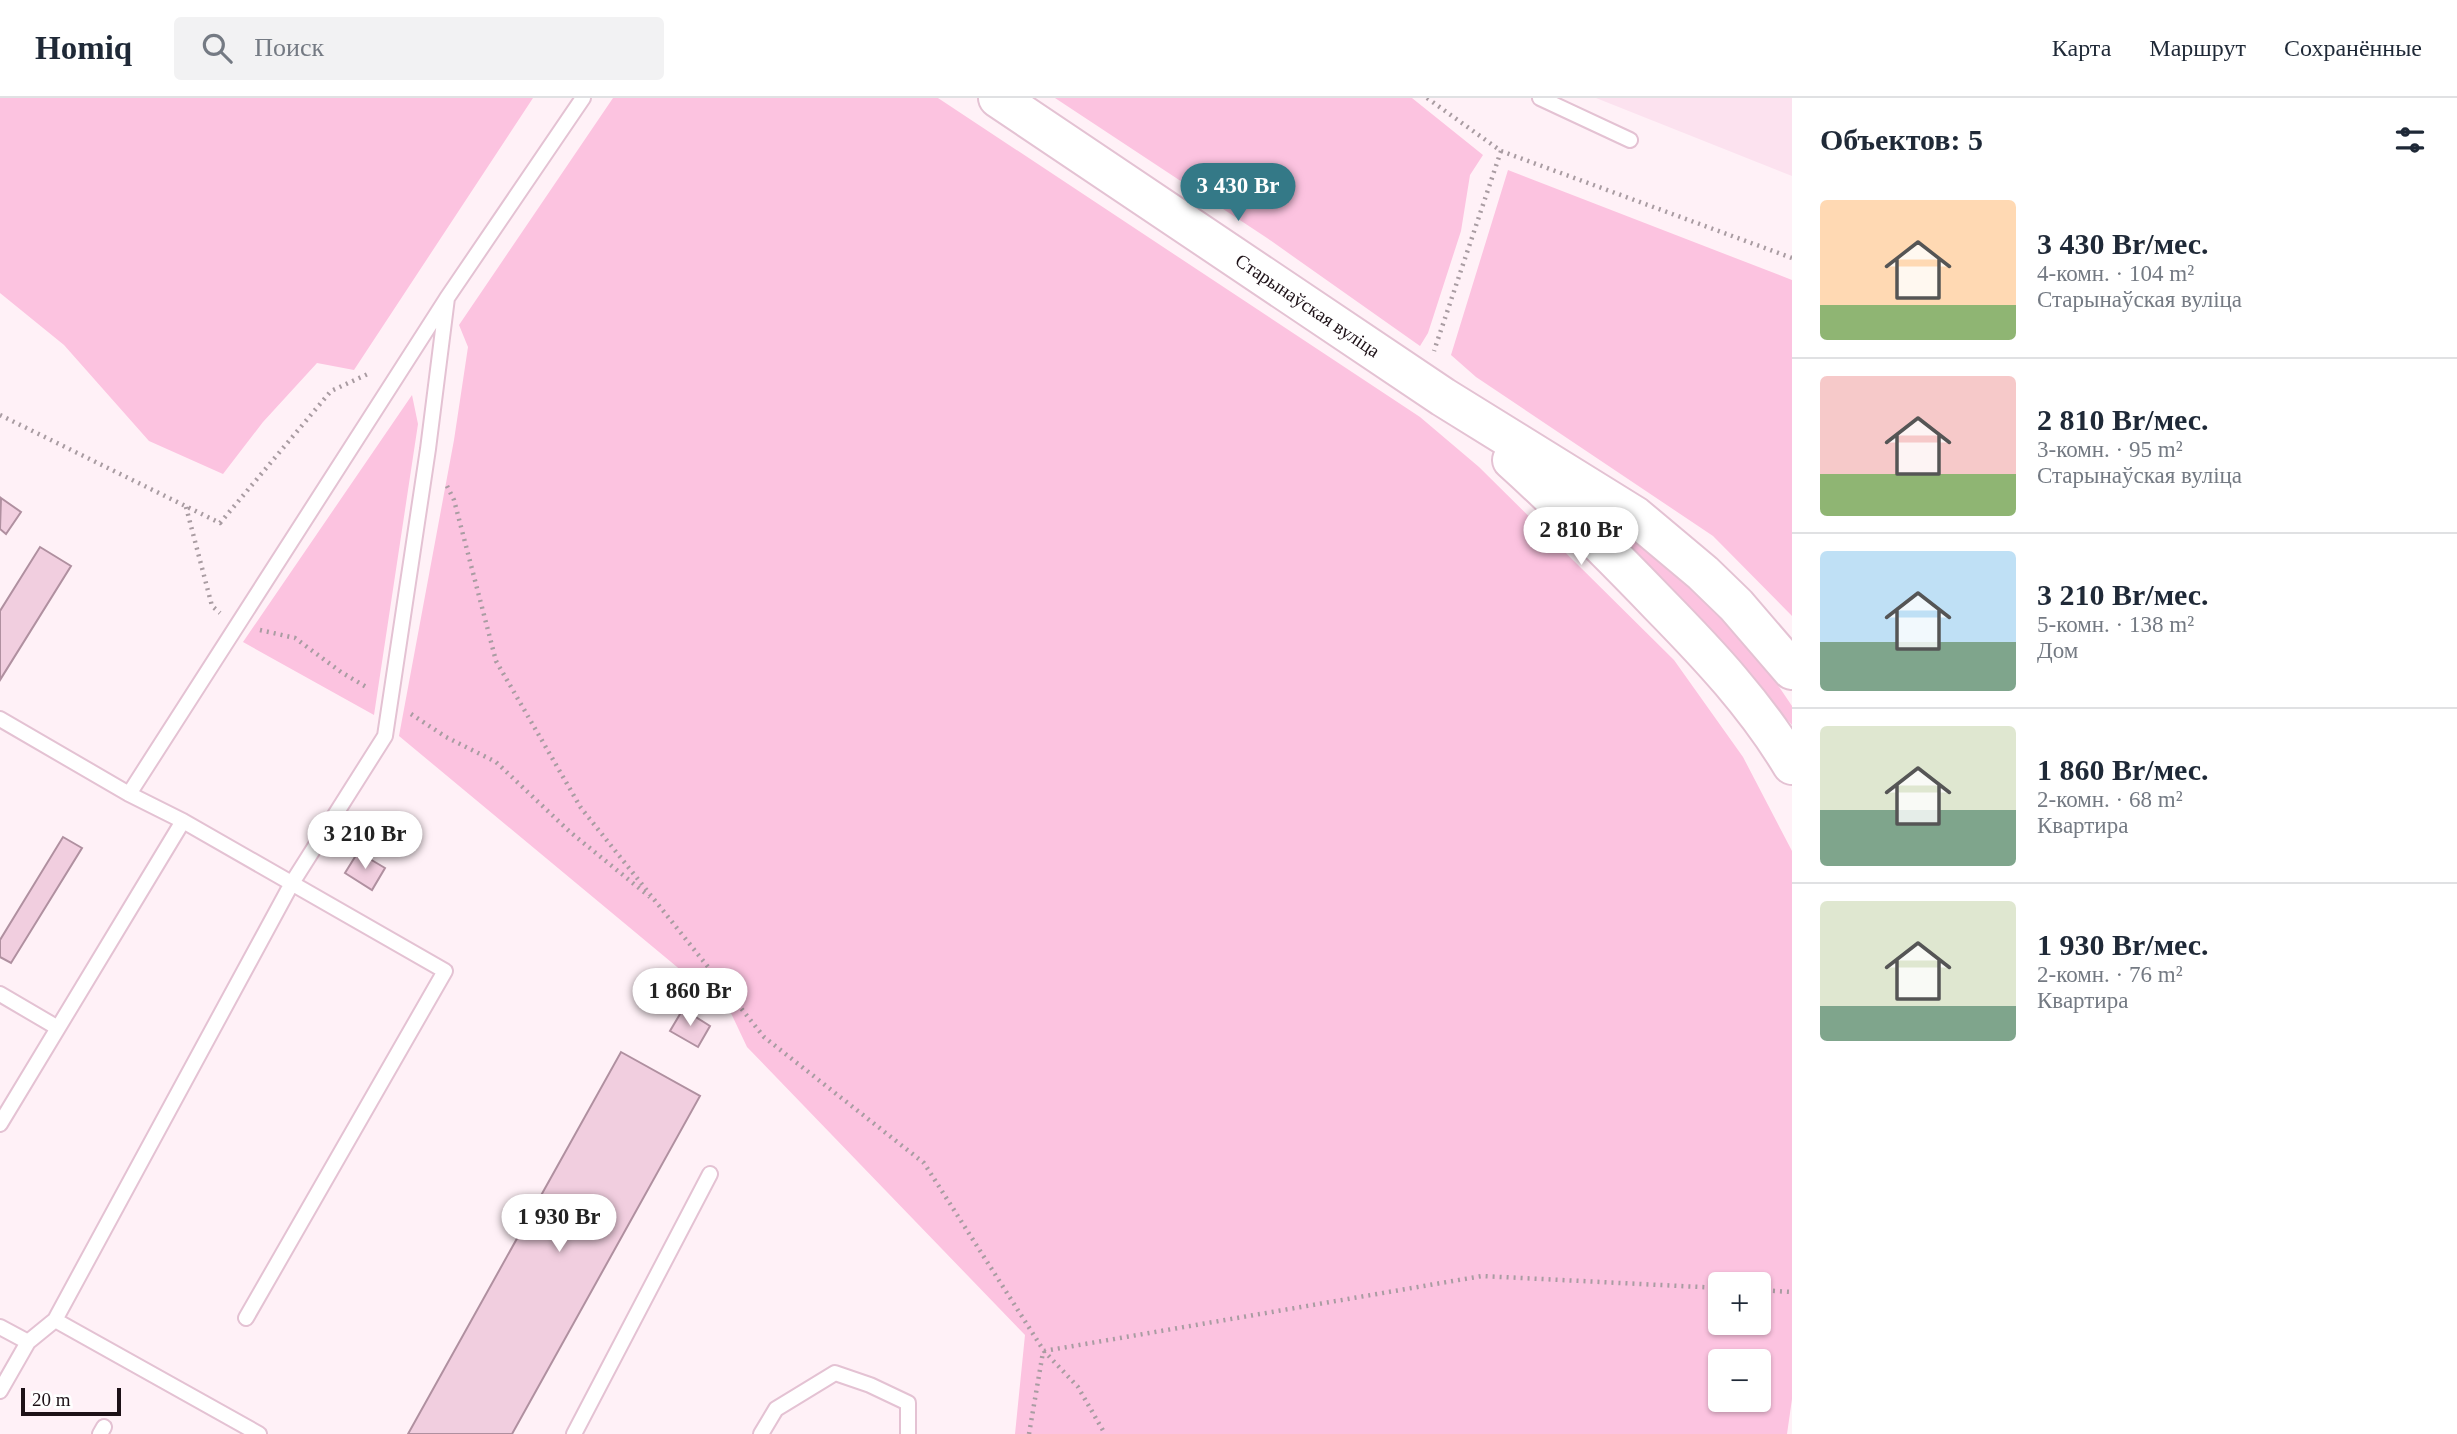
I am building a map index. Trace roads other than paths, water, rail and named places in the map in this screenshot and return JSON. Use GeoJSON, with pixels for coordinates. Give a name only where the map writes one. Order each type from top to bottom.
{"type":"FeatureCollection","features":[{"type":"Feature","properties":{"kind":"main road","name":"Старынаўская вуліца"},"geometry":{"type":"LineString","coordinates":[[998,98],[1429,387],[1634,516],[1703,573],[1736,605],[1792,670]]}},
{"type":"Feature","properties":{"kind":"main road","name":"Старынаўская вуліца"},"geometry":{"type":"LineString","coordinates":[[1429,387],[1542,487],[1695,642],[1753,705],[1792,765]]}},
{"type":"Feature","properties":{"kind":"lane"},"geometry":{"type":"LineString","coordinates":[[129,794],[447,298],[583,98]]}},
{"type":"Feature","properties":{"kind":"lane"},"geometry":{"type":"LineString","coordinates":[[1540,98],[1630,140]]}},
{"type":"Feature","properties":{"kind":"lane"},"geometry":{"type":"LineString","coordinates":[[0,1391],[28,1342],[55,1320],[292,883],[385,736],[428,449],[447,298]]}},
{"type":"Feature","properties":{"kind":"lane"},"geometry":{"type":"LineString","coordinates":[[0,719],[445,971],[246,1318]]}},
{"type":"Feature","properties":{"kind":"lane"},"geometry":{"type":"LineString","coordinates":[[0,1124],[183,821]]}},
{"type":"Feature","properties":{"kind":"lane"},"geometry":{"type":"LineString","coordinates":[[0,994],[58,1028]]}},
{"type":"Feature","properties":{"kind":"lane"},"geometry":{"type":"LineString","coordinates":[[574,1434],[710,1174]]}},
{"type":"Feature","properties":{"kind":"lane"},"geometry":{"type":"LineString","coordinates":[[55,1320],[258,1434]]}},
{"type":"Feature","properties":{"kind":"lane"},"geometry":{"type":"LineString","coordinates":[[0,1327],[28,1342]]}},
{"type":"Feature","properties":{"kind":"lane"},"geometry":{"type":"LineString","coordinates":[[761,1434],[776,1409],[835,1373],[870,1385],[908,1403],[908,1434]]}}]}
